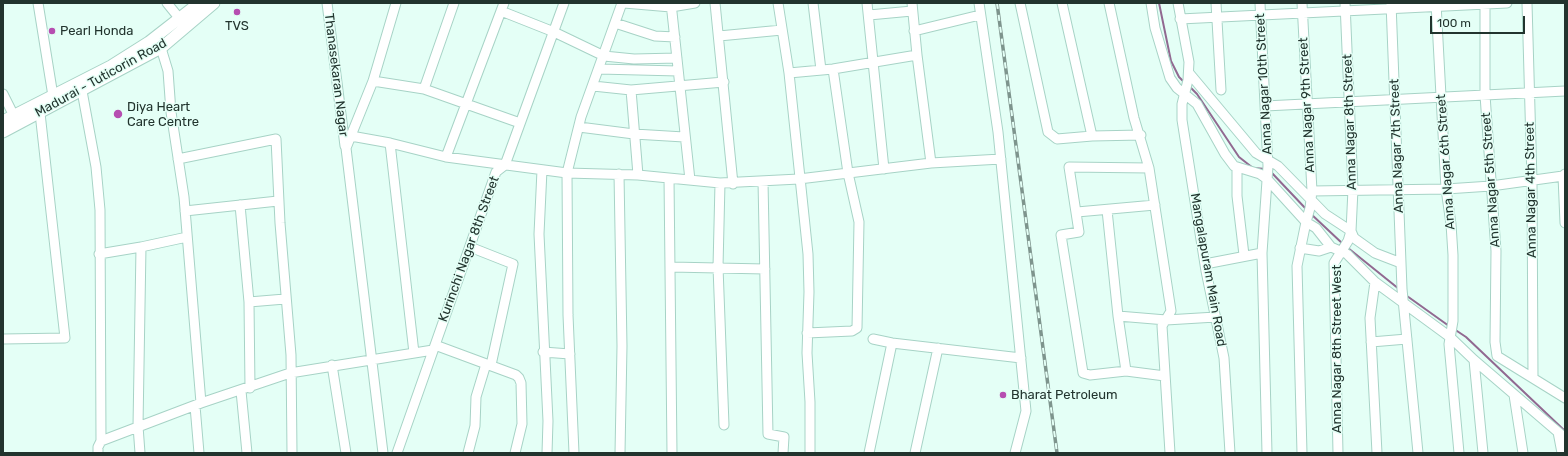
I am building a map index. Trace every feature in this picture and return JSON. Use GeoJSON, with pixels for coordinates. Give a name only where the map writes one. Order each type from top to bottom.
{"type":"FeatureCollection","features":[{"type":"Feature","properties":{"kind":"main road","name":"Madurai - Tuticorin Road"},"geometry":{"type":"LineString","coordinates":[[3,132],[161,48],[199,3]]}},
{"type":"Feature","properties":{"kind":"main road","name":"Madurai - Tuticorin Road"},"geometry":{"type":"LineString","coordinates":[[3,121],[111,66],[214,3]]}},
{"type":"Feature","properties":{"kind":"street"},"geometry":{"type":"LineString","coordinates":[[38,3],[53,96]]}},
{"type":"Feature","properties":{"kind":"street"},"geometry":{"type":"LineString","coordinates":[[167,3],[183,23]]}},
{"type":"Feature","properties":{"kind":"street","name":"Thanasekaran Nagar"},"geometry":{"type":"LineString","coordinates":[[327,3],[373,361],[383,453]]}},
{"type":"Feature","properties":{"kind":"street"},"geometry":{"type":"LineString","coordinates":[[346,148],[373,81],[396,3]]}},
{"type":"Feature","properties":{"kind":"street"},"geometry":{"type":"LineString","coordinates":[[424,89],[454,3]]}},
{"type":"Feature","properties":{"kind":"street","name":"Kurinchi Nagar 8th Street"},"geometry":{"type":"LineString","coordinates":[[396,453],[496,172],[505,165],[564,3]]}},
{"type":"Feature","properties":{"kind":"street"},"geometry":{"type":"LineString","coordinates":[[574,453],[568,315],[567,173],[579,127],[623,3],[671,5],[695,3]]}},
{"type":"Feature","properties":{"kind":"street"},"geometry":{"type":"LineString","coordinates":[[715,3],[720,36],[733,184]]}},
{"type":"Feature","properties":{"kind":"street"},"geometry":{"type":"LineString","coordinates":[[778,3],[789,73],[808,254],[809,292],[807,333],[810,453]]}},
{"type":"Feature","properties":{"kind":"street"},"geometry":{"type":"LineString","coordinates":[[813,3],[821,70]]}},
{"type":"Feature","properties":{"kind":"street"},"geometry":{"type":"LineString","coordinates":[[867,3],[884,169]]}},
{"type":"Feature","properties":{"kind":"street"},"geometry":{"type":"LineString","coordinates":[[979,3],[1001,159],[1026,411],[1015,453]]}},
{"type":"Feature","properties":{"kind":"street"},"geometry":{"type":"LineString","coordinates":[[1020,3],[1048,132],[1057,139],[1092,136],[1140,135]]}},
{"type":"Feature","properties":{"kind":"street"},"geometry":{"type":"LineString","coordinates":[[1062,3],[1092,136]]}},
{"type":"Feature","properties":{"kind":"street"},"geometry":{"type":"LineString","coordinates":[[1108,3],[1134,118],[1150,168],[1171,311],[1162,326],[1170,453]]}},
{"type":"Feature","properties":{"kind":"street"},"geometry":{"type":"LineString","coordinates":[[1151,3],[1164,64],[1170,78],[1187,84],[1248,145],[1267,170],[1310,207],[1326,214],[1351,231],[1354,238],[1375,253],[1401,263]]}},
{"type":"Feature","properties":{"kind":"street","name":"Mangalapuram Main Road"},"geometry":{"type":"LineString","coordinates":[[1178,3],[1189,62],[1187,84],[1182,104],[1182,120],[1205,264],[1224,358],[1230,453]]}},
{"type":"Feature","properties":{"kind":"street"},"geometry":{"type":"LineString","coordinates":[[1216,3],[1221,90]]}},
{"type":"Feature","properties":{"kind":"street","name":"Anna Nagar 10th Street"},"geometry":{"type":"LineString","coordinates":[[1260,3],[1267,170],[1262,253],[1267,453]]}},
{"type":"Feature","properties":{"kind":"street","name":"Anna Nagar 9th Street"},"geometry":{"type":"LineString","coordinates":[[1302,3],[1310,207],[1297,266],[1302,453]]}},
{"type":"Feature","properties":{"kind":"street"},"geometry":{"type":"LineString","coordinates":[[1180,19],[1302,13],[1345,7],[1506,3]]}},
{"type":"Feature","properties":{"kind":"street","name":"Anna Nagar 4th Street"},"geometry":{"type":"LineString","coordinates":[[1527,3],[1532,181],[1533,378]]}},
{"type":"Feature","properties":{"kind":"street","name":"Anna Nagar 5th Street"},"geometry":{"type":"LineString","coordinates":[[1485,4],[1486,95],[1496,251],[1495,342],[1497,356],[1533,378]]}},
{"type":"Feature","properties":{"kind":"street"},"geometry":{"type":"LineString","coordinates":[[671,5],[676,37],[684,137],[690,180]]}},
{"type":"Feature","properties":{"kind":"street","name":"Anna Nagar 6th Street"},"geometry":{"type":"LineString","coordinates":[[1436,5],[1446,189],[1451,224],[1453,321],[1449,344],[1459,453]]}},
{"type":"Feature","properties":{"kind":"street","name":"Anna Nagar 7th Street"},"geometry":{"type":"LineString","coordinates":[[1391,6],[1401,263],[1418,453]]}},
{"type":"Feature","properties":{"kind":"street"},"geometry":{"type":"LineString","coordinates":[[446,157],[502,7],[604,56],[634,59],[677,58]]}},
{"type":"Feature","properties":{"kind":"street"},"geometry":{"type":"LineString","coordinates":[[869,15],[912,7],[931,163]]}},
{"type":"Feature","properties":{"kind":"street","name":"Anna Nagar 8th Street"},"geometry":{"type":"LineString","coordinates":[[1343,246],[1351,231],[1353,189],[1345,7]]}},
{"type":"Feature","properties":{"kind":"street"},"geometry":{"type":"LineString","coordinates":[[914,31],[980,16]]}},
{"type":"Feature","properties":{"kind":"street"},"geometry":{"type":"LineString","coordinates":[[615,23],[655,36],[676,37]]}},
{"type":"Feature","properties":{"kind":"street"},"geometry":{"type":"LineString","coordinates":[[720,36],[782,30]]}},
{"type":"Feature","properties":{"kind":"street"},"geometry":{"type":"LineString","coordinates":[[161,48],[168,71],[171,112],[185,211],[198,405],[199,453]]}},
{"type":"Feature","properties":{"kind":"street"},"geometry":{"type":"LineString","coordinates":[[789,73],[833,69],[917,55]]}},
{"type":"Feature","properties":{"kind":"street"},"geometry":{"type":"LineString","coordinates":[[599,69],[678,71]]}},
{"type":"Feature","properties":{"kind":"street"},"geometry":{"type":"LineString","coordinates":[[807,333],[852,331],[857,328],[859,222],[848,173],[833,69]]}},
{"type":"Feature","properties":{"kind":"street"},"geometry":{"type":"LineString","coordinates":[[373,81],[424,89],[520,123]]}},
{"type":"Feature","properties":{"kind":"street"},"geometry":{"type":"LineString","coordinates":[[593,86],[631,90],[724,82]]}},
{"type":"Feature","properties":{"kind":"street"},"geometry":{"type":"LineString","coordinates":[[1187,84],[1225,154],[1237,168],[1260,174],[1278,166],[1310,207],[1316,228],[1331,247]]}},
{"type":"Feature","properties":{"kind":"street"},"geometry":{"type":"LineString","coordinates":[[631,90],[638,175]]}},
{"type":"Feature","properties":{"kind":"street"},"geometry":{"type":"LineString","coordinates":[[82,91],[96,174],[100,210],[101,441],[98,447],[98,453]]}},
{"type":"Feature","properties":{"kind":"street"},"geometry":{"type":"LineString","coordinates":[[1265,106],[1565,91]]}},
{"type":"Feature","properties":{"kind":"street"},"geometry":{"type":"LineString","coordinates":[[3,94],[14,116]]}},
{"type":"Feature","properties":{"kind":"street"},"geometry":{"type":"LineString","coordinates":[[3,340],[65,338],[40,113]]}},
{"type":"Feature","properties":{"kind":"street"},"geometry":{"type":"LineString","coordinates":[[579,127],[634,134],[684,137]]}},
{"type":"Feature","properties":{"kind":"street"},"geometry":{"type":"LineString","coordinates":[[351,136],[390,143],[446,157],[542,170],[567,173],[638,175],[733,184],[799,179],[931,163],[1001,159]]}},
{"type":"Feature","properties":{"kind":"street"},"geometry":{"type":"LineString","coordinates":[[178,159],[276,139],[278,200],[285,299],[291,355],[292,453]]}},
{"type":"Feature","properties":{"kind":"street"},"geometry":{"type":"LineString","coordinates":[[390,143],[414,353]]}},
{"type":"Feature","properties":{"kind":"street"},"geometry":{"type":"LineString","coordinates":[[1150,168],[1069,167],[1079,232],[1061,234],[1084,373],[1090,375],[1126,371],[1165,376]]}},
{"type":"Feature","properties":{"kind":"street"},"geometry":{"type":"LineString","coordinates":[[1237,168],[1235,181],[1244,255]]}},
{"type":"Feature","properties":{"kind":"street"},"geometry":{"type":"LineString","coordinates":[[542,170],[539,234],[543,352],[548,421],[547,453]]}},
{"type":"Feature","properties":{"kind":"street"},"geometry":{"type":"LineString","coordinates":[[619,174],[622,346],[620,453]]}},
{"type":"Feature","properties":{"kind":"street"},"geometry":{"type":"LineString","coordinates":[[1310,207],[1353,189],[1446,189],[1491,186],[1564,175],[1565,224]]}},
{"type":"Feature","properties":{"kind":"street"},"geometry":{"type":"LineString","coordinates":[[669,178],[672,453]]}},
{"type":"Feature","properties":{"kind":"street"},"geometry":{"type":"LineString","coordinates":[[764,181],[768,434],[784,437],[783,453]]}},
{"type":"Feature","properties":{"kind":"street"},"geometry":{"type":"LineString","coordinates":[[720,183],[718,267],[724,425]]}},
{"type":"Feature","properties":{"kind":"street"},"geometry":{"type":"LineString","coordinates":[[185,211],[278,200]]}},
{"type":"Feature","properties":{"kind":"street"},"geometry":{"type":"LineString","coordinates":[[240,205],[249,302],[245,389],[248,453]]}},
{"type":"Feature","properties":{"kind":"street"},"geometry":{"type":"LineString","coordinates":[[1077,212],[1155,205]]}},
{"type":"Feature","properties":{"kind":"street"},"geometry":{"type":"LineString","coordinates":[[1107,210],[1118,316],[1126,371]]}},
{"type":"Feature","properties":{"kind":"street"},"geometry":{"type":"LineString","coordinates":[[99,254],[187,237]]}},
{"type":"Feature","properties":{"kind":"street"},"geometry":{"type":"LineString","coordinates":[[468,453],[475,426],[477,392],[488,364],[513,264],[470,246]]}},
{"type":"Feature","properties":{"kind":"street"},"geometry":{"type":"LineString","coordinates":[[1300,248],[1319,251],[1331,247],[1343,246],[1347,254],[1375,282],[1403,296],[1450,334],[1474,360],[1561,435],[1562,453]]}},
{"type":"Feature","properties":{"kind":"street","name":"Anna Nagar 8th Street West"},"geometry":{"type":"LineString","coordinates":[[1338,453],[1334,263],[1343,246]]}},
{"type":"Feature","properties":{"kind":"street"},"geometry":{"type":"LineString","coordinates":[[140,453],[138,426],[141,247]]}},
{"type":"Feature","properties":{"kind":"street"},"geometry":{"type":"LineString","coordinates":[[1205,264],[1235,259],[1244,255],[1262,253]]}},
{"type":"Feature","properties":{"kind":"street"},"geometry":{"type":"LineString","coordinates":[[671,267],[765,269]]}},
{"type":"Feature","properties":{"kind":"street"},"geometry":{"type":"LineString","coordinates":[[1375,282],[1370,318],[1377,453]]}},
{"type":"Feature","properties":{"kind":"street"},"geometry":{"type":"LineString","coordinates":[[249,302],[285,299]]}},
{"type":"Feature","properties":{"kind":"street"},"geometry":{"type":"LineString","coordinates":[[1118,316],[1166,320],[1216,318]]}},
{"type":"Feature","properties":{"kind":"street"},"geometry":{"type":"LineString","coordinates":[[873,339],[892,343],[1021,358]]}},
{"type":"Feature","properties":{"kind":"street"},"geometry":{"type":"LineString","coordinates":[[1371,342],[1407,339]]}},
{"type":"Feature","properties":{"kind":"street"},"geometry":{"type":"LineString","coordinates":[[869,453],[892,343]]}},
{"type":"Feature","properties":{"kind":"street"},"geometry":{"type":"LineString","coordinates":[[101,441],[138,426],[290,373],[332,365],[373,361],[434,348],[488,364],[516,375],[521,383],[522,424],[515,453]]}},
{"type":"Feature","properties":{"kind":"street"},"geometry":{"type":"LineString","coordinates":[[915,453],[938,348]]}},
{"type":"Feature","properties":{"kind":"street"},"geometry":{"type":"LineString","coordinates":[[543,352],[570,354]]}},
{"type":"Feature","properties":{"kind":"street"},"geometry":{"type":"LineString","coordinates":[[1474,360],[1483,453]]}},
{"type":"Feature","properties":{"kind":"street"},"geometry":{"type":"LineString","coordinates":[[332,365],[346,453]]}},
{"type":"Feature","properties":{"kind":"street"},"geometry":{"type":"LineString","coordinates":[[1533,378],[1565,398]]}},
{"type":"Feature","properties":{"kind":"street"},"geometry":{"type":"LineString","coordinates":[[1514,395],[1523,453]]}},
{"type":"Feature","properties":{"kind":"waterway"},"geometry":{"type":"LineString","coordinates":[[1159,3],[1171,61],[1179,77],[1184,82]]}},
{"type":"Feature","properties":{"kind":"waterway"},"geometry":{"type":"LineString","coordinates":[[1189,86],[1197,94],[1239,157],[1253,168],[1266,169]]}},
{"type":"Feature","properties":{"kind":"waterway"},"geometry":{"type":"LineString","coordinates":[[1271,172],[1307,210]]}},
{"type":"Feature","properties":{"kind":"waterway"},"geometry":{"type":"LineString","coordinates":[[1311,214],[1343,244]]}},
{"type":"Feature","properties":{"kind":"waterway"},"geometry":{"type":"LineString","coordinates":[[1348,248],[1399,289]]}},
{"type":"Feature","properties":{"kind":"waterway"},"geometry":{"type":"LineString","coordinates":[[1407,296],[1449,326]]}},
{"type":"Feature","properties":{"kind":"waterway"},"geometry":{"type":"LineString","coordinates":[[1454,329],[1466,337],[1565,431]]}},
{"type":"Feature","properties":{"kind":"railway"},"geometry":{"type":"LineString","coordinates":[[997,3],[1057,453]]}},
{"type":"Feature","properties":{"kind":"place","name":"TVS"},"geometry":{"type":"Point","coordinates":[237,12]}},
{"type":"Feature","properties":{"kind":"place","name":"Pearl Honda"},"geometry":{"type":"Point","coordinates":[52,31]}},
{"type":"Feature","properties":{"kind":"place","name":"Diya Heart Care Centre"},"geometry":{"type":"Point","coordinates":[118,114]}},
{"type":"Feature","properties":{"kind":"place","name":"Bharat Petroleum"},"geometry":{"type":"Point","coordinates":[1003,395]}}]}
